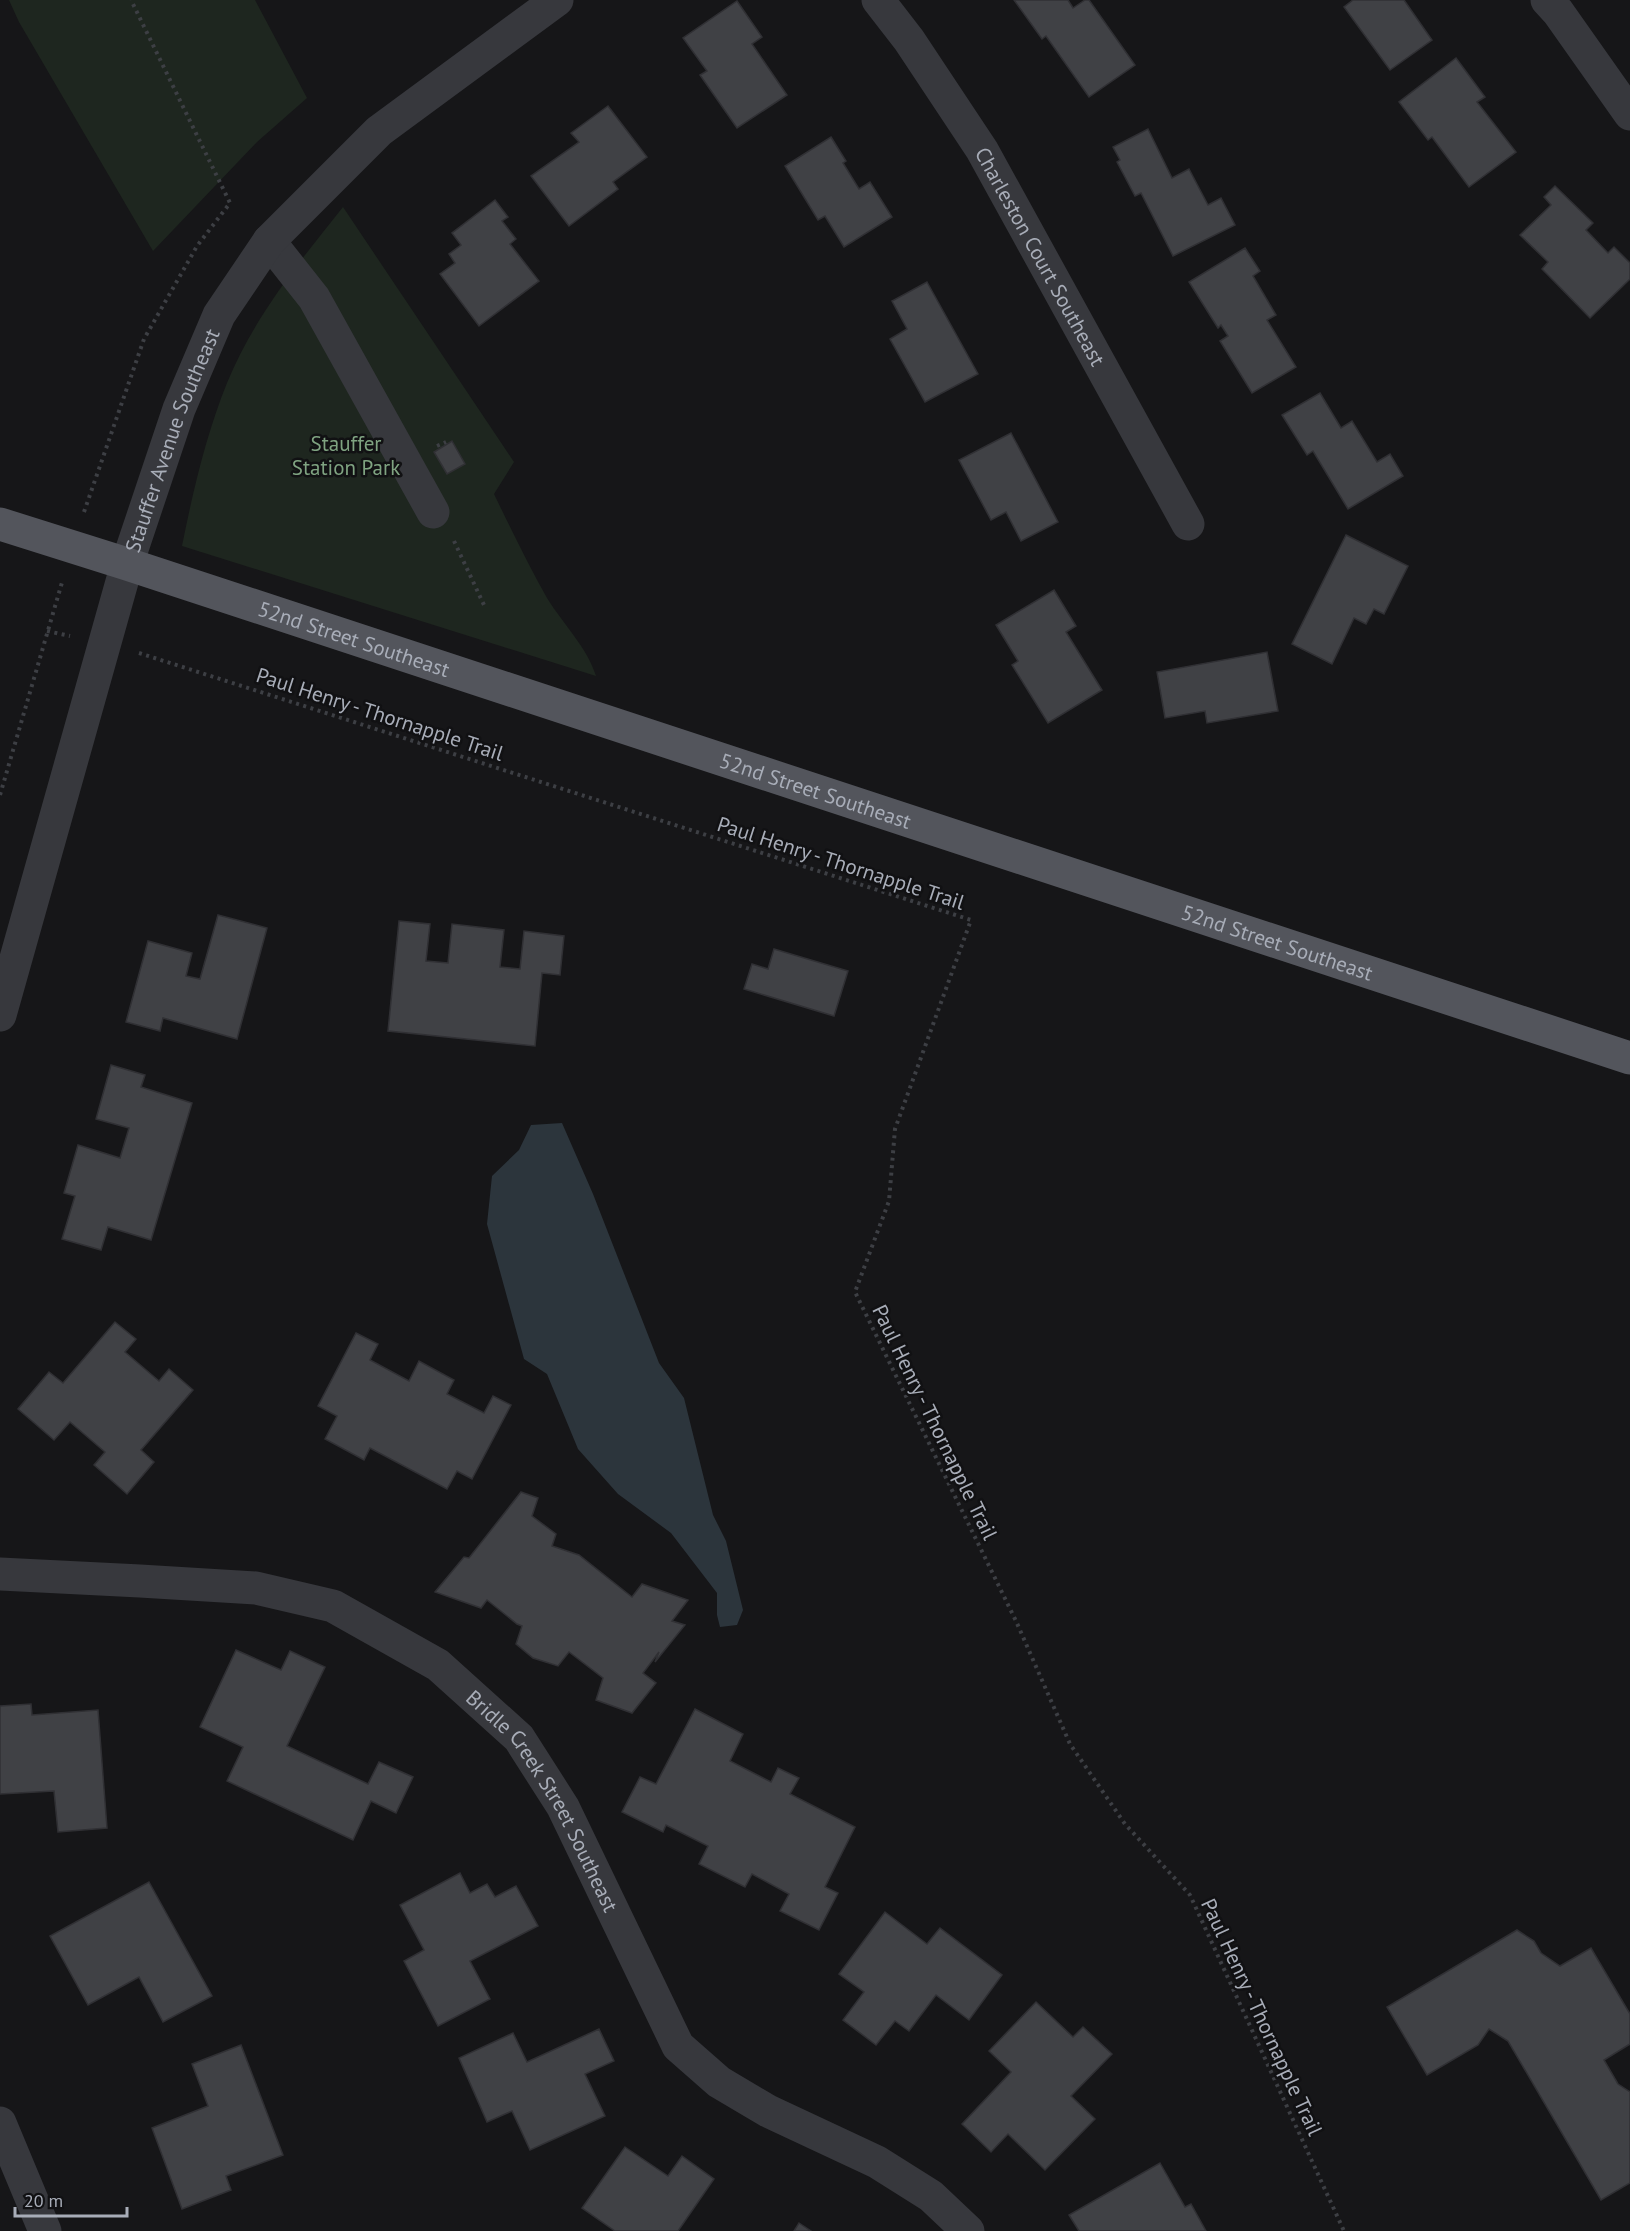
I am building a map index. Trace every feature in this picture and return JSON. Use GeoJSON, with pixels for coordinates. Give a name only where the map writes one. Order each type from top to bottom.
{"type":"FeatureCollection","features":[{"type":"Feature","properties":{"kind":"main road","name":"52nd Street Southeast"},"geometry":{"type":"LineString","coordinates":[[0,524],[1630,1058]]}},
{"type":"Feature","properties":{"kind":"street","name":"Stauffer Avenue Southeast"},"geometry":{"type":"LineString","coordinates":[[0,1015],[127,564],[178,409],[219,315],[269,241],[379,132],[557,0]]}},
{"type":"Feature","properties":{"kind":"street","name":"Charleston Court Southeast"},"geometry":{"type":"LineString","coordinates":[[878,0],[909,40],[982,150],[1188,524]]}},
{"type":"Feature","properties":{"kind":"street"},"geometry":{"type":"LineString","coordinates":[[1547,0],[1558,12],[1630,114]]}},
{"type":"Feature","properties":{"kind":"street"},"geometry":{"type":"LineString","coordinates":[[269,241],[314,298],[433,512]]}},
{"type":"Feature","properties":{"kind":"street","name":"Bridle Creek Street Southeast"},"geometry":{"type":"LineString","coordinates":[[0,1574],[256,1588],[333,1606],[438,1665],[519,1738],[563,1808],[678,2046],[719,2082],[768,2111],[877,2162],[931,2196],[968,2231]]}},
{"type":"Feature","properties":{"kind":"street"},"geometry":{"type":"LineString","coordinates":[[0,2123],[45,2231]]}},
{"type":"Feature","properties":{"kind":"path"},"geometry":{"type":"LineString","coordinates":[[0,795],[73,547],[144,339],[197,246],[230,203],[131,0]]}},
{"type":"Feature","properties":{"kind":"path"},"geometry":{"type":"LineString","coordinates":[[433,512],[444,520],[484,606]]}},
{"type":"Feature","properties":{"kind":"path","name":"Paul Henry - Thornapple Trail"},"geometry":{"type":"LineString","coordinates":[[47,631],[104,643],[180,665],[971,920],[895,1130],[889,1201],[855,1292],[1016,1622],[1070,1744],[1125,1824],[1190,1895],[1344,2231]]}},
{"type":"Feature","properties":{"kind":"green space"},"geometry":{"type":"Polygon","coordinates":[[[9,0],[255,0],[307,98],[257,142],[153,251],[19,22],[9,0]]]}},
{"type":"Feature","properties":{"kind":"green space","name":"Stauffer Station Park"},"geometry":{"type":"Polygon","coordinates":[[[343,207],[514,462],[494,494],[547,598],[581,645],[596,676],[182,546],[206,443],[219,403],[238,359],[250,335],[279,291],[343,207]]]}},
{"type":"Feature","properties":{"kind":"shaded area"},"geometry":{"type":"Polygon","coordinates":[[[562,1123],[593,1194],[659,1363],[684,1398],[713,1515],[726,1541],[743,1610],[737,1625],[720,1627],[717,1615],[717,1593],[671,1533],[618,1494],[578,1449],[547,1374],[524,1359],[487,1224],[492,1176],[519,1150],[531,1125],[562,1123]]]}},
{"type":"Feature","properties":{"kind":"building"},"geometry":{"type":"Polygon","coordinates":[[[1014,0],[1068,0],[1073,8],[1089,0],[1135,65],[1089,97],[1046,36],[1042,39],[1014,0]]]}},
{"type":"Feature","properties":{"kind":"building"},"geometry":{"type":"Polygon","coordinates":[[[1353,0],[1404,0],[1432,40],[1390,70],[1344,7],[1353,0]]]}},
{"type":"Feature","properties":{"kind":"building"},"geometry":{"type":"Polygon","coordinates":[[[737,1],[762,37],[752,44],[787,95],[737,128],[700,75],[707,71],[683,38],[737,1]]]}},
{"type":"Feature","properties":{"kind":"building"},"geometry":{"type":"Polygon","coordinates":[[[1456,58],[1485,97],[1477,102],[1516,152],[1469,187],[1432,137],[1428,140],[1399,102],[1456,58]]]}},
{"type":"Feature","properties":{"kind":"building"},"geometry":{"type":"Polygon","coordinates":[[[608,106],[647,157],[613,182],[618,189],[569,226],[531,176],[579,142],[571,133],[608,106]]]}},
{"type":"Feature","properties":{"kind":"building"},"geometry":{"type":"Polygon","coordinates":[[[1148,129],[1172,178],[1189,169],[1208,205],[1221,198],[1235,225],[1173,256],[1141,193],[1135,196],[1117,162],[1120,160],[1113,147],[1148,129]]]}},
{"type":"Feature","properties":{"kind":"building"},"geometry":{"type":"Polygon","coordinates":[[[831,137],[846,161],[843,163],[859,189],[870,182],[892,217],[844,247],[825,216],[818,220],[785,166],[831,137]]]}},
{"type":"Feature","properties":{"kind":"building"},"geometry":{"type":"Polygon","coordinates":[[[1555,186],[1593,223],[1586,230],[1608,253],[1614,247],[1630,263],[1630,279],[1590,318],[1542,269],[1548,262],[1520,235],[1551,205],[1544,197],[1555,186]]]}},
{"type":"Feature","properties":{"kind":"building"},"geometry":{"type":"Polygon","coordinates":[[[495,200],[508,217],[502,221],[516,239],[510,244],[539,281],[479,326],[440,274],[455,263],[449,254],[461,245],[452,233],[495,200]]]}},
{"type":"Feature","properties":{"kind":"building"},"geometry":{"type":"Polygon","coordinates":[[[1245,248],[1260,271],[1253,276],[1276,315],[1267,320],[1296,367],[1252,393],[1220,341],[1228,336],[1221,325],[1218,328],[1189,282],[1245,248]]]}},
{"type":"Feature","properties":{"kind":"building"},"geometry":{"type":"Polygon","coordinates":[[[927,282],[978,374],[925,402],[890,339],[907,329],[892,301],[927,282]]]}},
{"type":"Feature","properties":{"kind":"building"},"geometry":{"type":"Polygon","coordinates":[[[1320,393],[1341,428],[1352,421],[1377,462],[1390,454],[1403,476],[1348,509],[1313,451],[1307,455],[1282,415],[1320,393]]]}},
{"type":"Feature","properties":{"kind":"building"},"geometry":{"type":"Polygon","coordinates":[[[1011,433],[1058,522],[1021,541],[1006,512],[991,520],[959,460],[1011,433]]]}},
{"type":"Feature","properties":{"kind":"building"},"geometry":{"type":"Polygon","coordinates":[[[452,441],[465,464],[447,474],[434,452],[452,441]]]}},
{"type":"Feature","properties":{"kind":"building"},"geometry":{"type":"Polygon","coordinates":[[[1346,535],[1408,566],[1384,614],[1374,609],[1366,624],[1354,618],[1332,664],[1292,644],[1346,535]]]}},
{"type":"Feature","properties":{"kind":"building"},"geometry":{"type":"Polygon","coordinates":[[[1054,590],[1076,626],[1066,632],[1102,690],[1048,723],[1012,665],[1018,661],[996,625],[1054,590]]]}},
{"type":"Feature","properties":{"kind":"building"},"geometry":{"type":"Polygon","coordinates":[[[1267,652],[1278,711],[1207,723],[1205,711],[1165,718],[1157,672],[1267,652]]]}},
{"type":"Feature","properties":{"kind":"building"},"geometry":{"type":"Polygon","coordinates":[[[218,915],[267,928],[237,1039],[163,1018],[160,1031],[126,1022],[148,941],[192,953],[186,976],[200,979],[218,915]]]}},
{"type":"Feature","properties":{"kind":"building"},"geometry":{"type":"Polygon","coordinates":[[[399,921],[430,924],[426,961],[448,963],[452,924],[504,930],[500,967],[520,969],[524,931],[564,936],[560,975],[542,973],[535,1046],[388,1031],[399,921]]]}},
{"type":"Feature","properties":{"kind":"building"},"geometry":{"type":"Polygon","coordinates":[[[774,949],[848,971],[834,1016],[744,989],[752,964],[768,969],[774,949]]]}},
{"type":"Feature","properties":{"kind":"building"},"geometry":{"type":"Polygon","coordinates":[[[111,1065],[145,1075],[141,1087],[192,1103],[151,1240],[108,1227],[101,1250],[62,1239],[75,1196],[64,1193],[78,1145],[120,1158],[129,1128],[96,1119],[111,1065]]]}},
{"type":"Feature","properties":{"kind":"building"},"geometry":{"type":"Polygon","coordinates":[[[115,1322],[136,1339],[125,1352],[159,1381],[169,1369],[193,1390],[141,1450],[154,1462],[127,1494],[94,1465],[105,1452],[70,1422],[54,1440],[18,1409],[49,1372],[63,1383],[115,1322]]]}},
{"type":"Feature","properties":{"kind":"building"},"geometry":{"type":"Polygon","coordinates":[[[356,1333],[378,1344],[370,1360],[409,1381],[419,1361],[454,1380],[447,1394],[484,1413],[493,1396],[511,1405],[472,1479],[457,1471],[447,1489],[370,1448],[364,1460],[325,1439],[337,1416],[318,1406],[356,1333]]]}},
{"type":"Feature","properties":{"kind":"building"},"geometry":{"type":"Polygon","coordinates":[[[521,1492],[538,1498],[532,1516],[556,1534],[552,1546],[579,1555],[632,1597],[642,1584],[688,1600],[672,1621],[685,1625],[643,1673],[656,1683],[632,1713],[596,1700],[603,1678],[569,1652],[558,1666],[533,1658],[516,1644],[522,1626],[487,1600],[481,1608],[435,1592],[464,1557],[469,1558],[521,1492]]]}},
{"type":"Feature","properties":{"kind":"building"},"geometry":{"type":"Polygon","coordinates":[[[236,1650],[281,1670],[290,1651],[325,1667],[287,1746],[368,1784],[379,1762],[413,1777],[396,1813],[371,1801],[353,1840],[227,1781],[243,1747],[200,1727],[236,1650]]]}},
{"type":"Feature","properties":{"kind":"building"},"geometry":{"type":"Polygon","coordinates":[[[31,1704],[32,1715],[98,1710],[107,1828],[58,1832],[54,1791],[0,1794],[0,1706],[31,1704]]]}},
{"type":"Feature","properties":{"kind":"building"},"geometry":{"type":"Polygon","coordinates":[[[695,1709],[743,1734],[730,1761],[771,1782],[778,1768],[799,1778],[790,1794],[855,1827],[825,1887],[838,1893],[819,1930],[780,1911],[789,1894],[752,1874],[745,1887],[699,1864],[708,1846],[666,1825],[663,1832],[622,1812],[640,1777],[656,1784],[695,1709]]]}},
{"type":"Feature","properties":{"kind":"building"},"geometry":{"type":"Polygon","coordinates":[[[460,1873],[470,1893],[487,1884],[495,1897],[516,1886],[538,1926],[470,1961],[490,1999],[438,2026],[404,1961],[424,1950],[400,1905],[460,1873]]]}},
{"type":"Feature","properties":{"kind":"building"},"geometry":{"type":"Polygon","coordinates":[[[149,1882],[212,1996],[163,2022],[139,1977],[88,2005],[50,1936],[149,1882]]]}},
{"type":"Feature","properties":{"kind":"building"},"geometry":{"type":"Polygon","coordinates":[[[885,1912],[927,1944],[940,1928],[1002,1975],[969,2020],[936,1995],[909,2031],[895,2021],[876,2045],[843,2020],[864,1992],[839,1974],[885,1912]]]}},
{"type":"Feature","properties":{"kind":"building"},"geometry":{"type":"Polygon","coordinates":[[[1517,1930],[1534,1941],[1541,1953],[1560,1966],[1591,1948],[1630,2014],[1630,2044],[1604,2060],[1618,2084],[1630,2092],[1630,2183],[1601,2200],[1508,2041],[1489,2029],[1478,2045],[1427,2075],[1387,2007],[1517,1930]]]}},
{"type":"Feature","properties":{"kind":"building"},"geometry":{"type":"Polygon","coordinates":[[[1036,2002],[1073,2037],[1083,2027],[1112,2054],[1071,2096],[1095,2119],[1045,2170],[1008,2134],[991,2152],[962,2124],[1011,2072],[989,2051],[1036,2002]]]}},
{"type":"Feature","properties":{"kind":"building"},"geometry":{"type":"Polygon","coordinates":[[[599,2029],[614,2061],[585,2074],[605,2116],[530,2150],[512,2111],[487,2122],[459,2058],[513,2033],[527,2062],[599,2029]]]}},
{"type":"Feature","properties":{"kind":"building"},"geometry":{"type":"Polygon","coordinates":[[[241,2045],[283,2155],[226,2176],[231,2190],[182,2209],[152,2128],[208,2106],[192,2064],[241,2045]]]}},
{"type":"Feature","properties":{"kind":"building"},"geometry":{"type":"Polygon","coordinates":[[[625,2147],[668,2176],[682,2156],[714,2179],[678,2231],[615,2231],[582,2208],[625,2147]]]}},
{"type":"Feature","properties":{"kind":"building"},"geometry":{"type":"Polygon","coordinates":[[[1160,2163],[1185,2207],[1191,2204],[1206,2231],[1079,2231],[1069,2215],[1160,2163]]]}},
{"type":"Feature","properties":{"kind":"building"},"geometry":{"type":"Polygon","coordinates":[[[799,2223],[811,2231],[794,2231],[799,2223]]]}}]}
